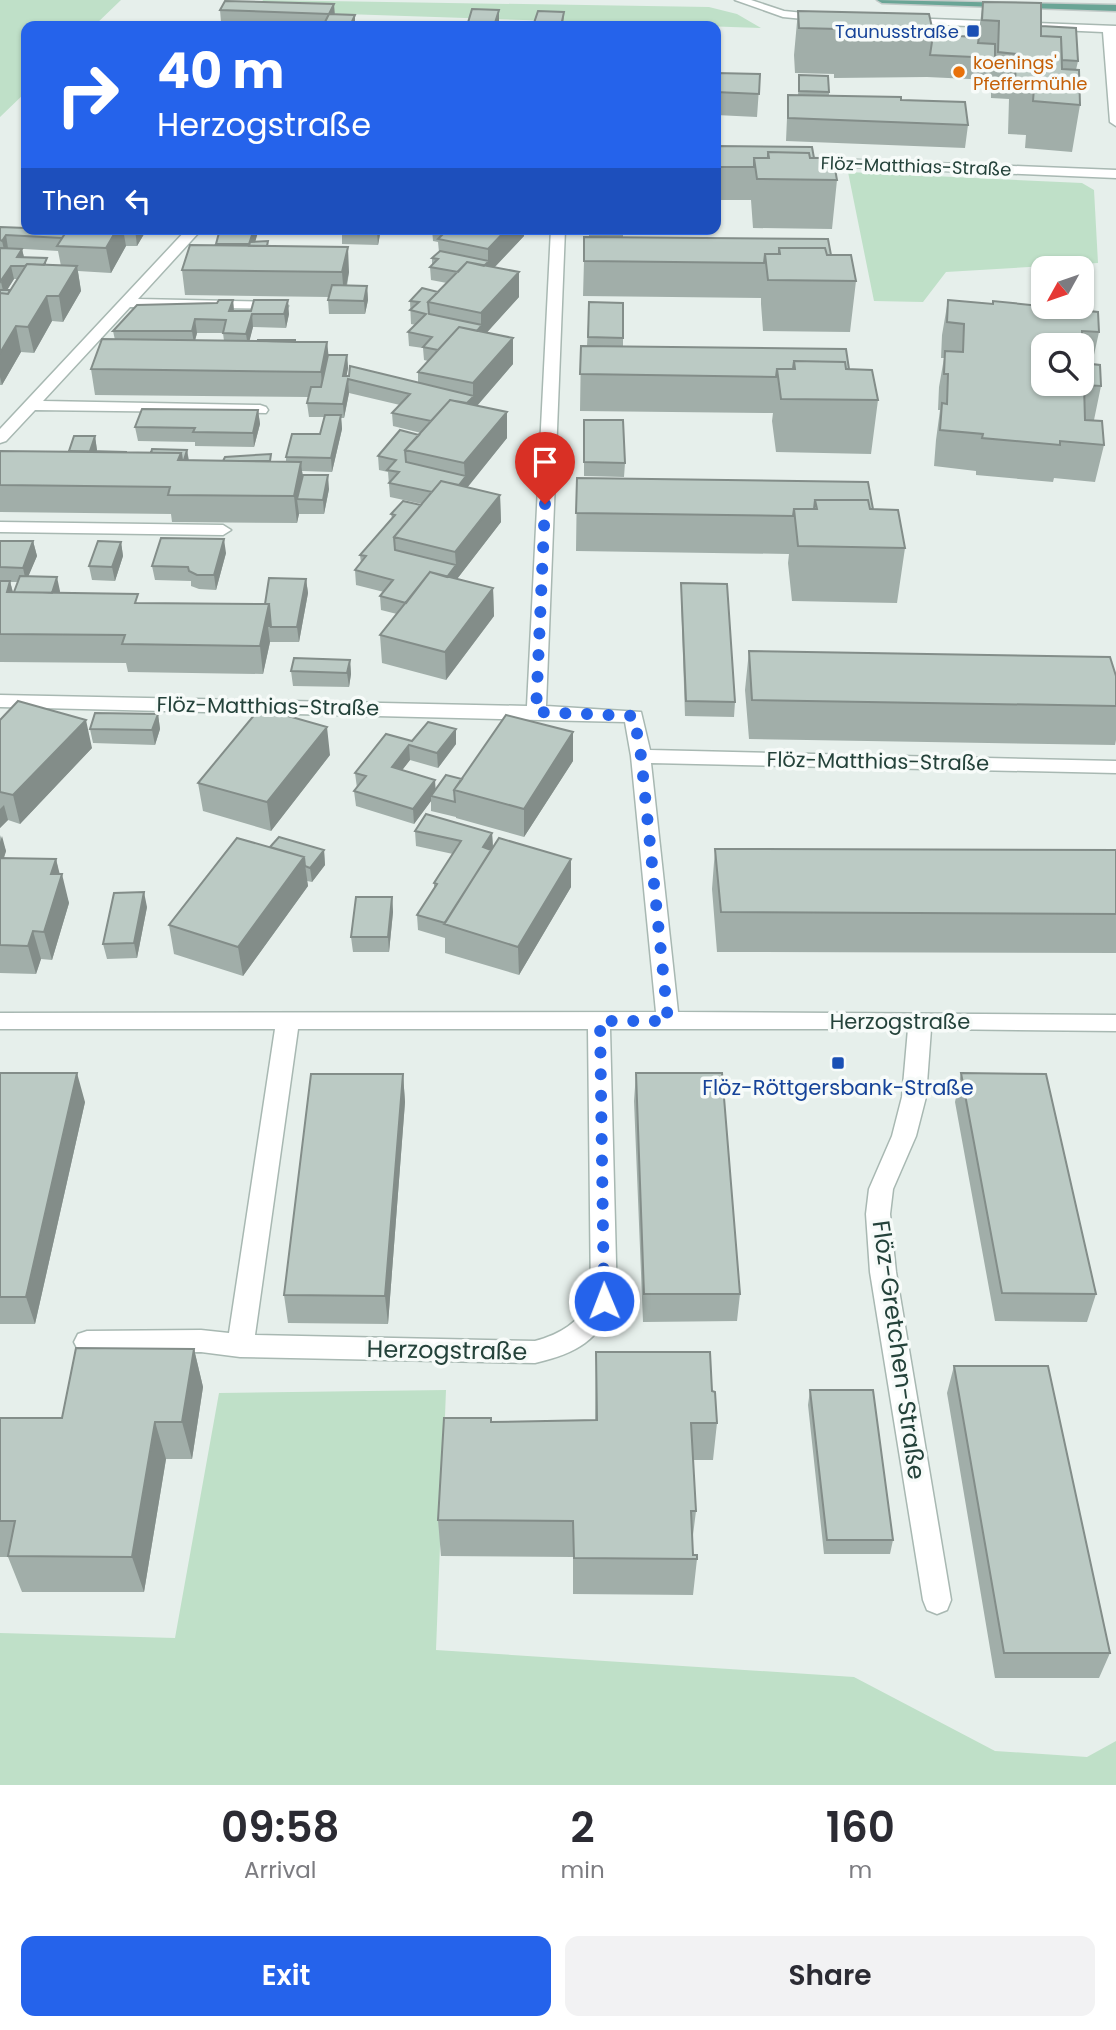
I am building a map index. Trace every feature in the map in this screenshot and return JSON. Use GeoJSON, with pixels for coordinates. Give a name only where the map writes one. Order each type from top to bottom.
{"type":"FeatureCollection","features":[{"type":"Feature","properties":{"kind":"main road"},"geometry":{"type":"LineString","coordinates":[[882,0],[1116,8]]}},
{"type":"Feature","properties":{"kind":"street"},"geometry":{"type":"LineString","coordinates":[[740,0],[783,14],[837,19]]}},
{"type":"Feature","properties":{"kind":"street"},"geometry":{"type":"LineString","coordinates":[[890,21],[1112,29],[1116,122]]}},
{"type":"Feature","properties":{"kind":"street","name":"Flöz-Matthias-Straße"},"geometry":{"type":"LineString","coordinates":[[798,162],[1116,174]]}},
{"type":"Feature","properties":{"kind":"street"},"geometry":{"type":"LineString","coordinates":[[0,438],[189,235]]}},
{"type":"Feature","properties":{"kind":"street"},"geometry":{"type":"LineString","coordinates":[[536,712],[558,235]]}},
{"type":"Feature","properties":{"kind":"street"},"geometry":{"type":"LineString","coordinates":[[125,303],[287,306]]}},
{"type":"Feature","properties":{"kind":"street"},"geometry":{"type":"LineString","coordinates":[[32,405],[260,410]]}},
{"type":"Feature","properties":{"kind":"street"},"geometry":{"type":"LineString","coordinates":[[0,527],[223,530]]}},
{"type":"Feature","properties":{"kind":"street","name":"Flöz-Matthias-Straße"},"geometry":{"type":"LineString","coordinates":[[0,701],[634,716],[641,756],[1116,767]]}},
{"type":"Feature","properties":{"kind":"street"},"geometry":{"type":"LineString","coordinates":[[641,756],[668,1021]]}},
{"type":"Feature","properties":{"kind":"street"},"geometry":{"type":"LineString","coordinates":[[240,1346],[288,1020]]}},
{"type":"Feature","properties":{"kind":"street","name":"Herzogstraße"},"geometry":{"type":"LineString","coordinates":[[0,1021],[920,1020],[1116,1023]]}},
{"type":"Feature","properties":{"kind":"street","name":"Flöz-Gretchen-Straße"},"geometry":{"type":"LineString","coordinates":[[920,1020],[914,1097],[904,1136],[881,1189],[878,1214],[883,1272],[937,1600]]}},
{"type":"Feature","properties":{"kind":"street","name":"Herzogstraße"},"geometry":{"type":"LineString","coordinates":[[87,1342],[201,1341],[240,1346],[535,1352],[557,1347],[577,1338],[593,1322],[604,1301],[600,1021]]}},
{"type":"Feature","properties":{"kind":"green space"},"geometry":{"type":"Polygon","coordinates":[[[0,0],[121,0],[99,21],[21,21],[21,97],[0,117],[0,0]]]}},
{"type":"Feature","properties":{"kind":"green space"},"geometry":{"type":"Polygon","coordinates":[[[263,0],[709,7],[737,14],[761,28],[721,27],[721,21],[553,21],[255,11],[263,0]]]}},
{"type":"Feature","properties":{"kind":"green space"},"geometry":{"type":"Polygon","coordinates":[[[848,172],[1082,183],[1094,190],[1098,263],[1094,263],[1094,256],[1031,256],[1031,267],[946,272],[923,302],[874,301],[848,172]]]}},
{"type":"Feature","properties":{"kind":"green space"},"geometry":{"type":"Polygon","coordinates":[[[446,1390],[436,1650],[854,1677],[995,1751],[1087,1757],[1116,1741],[1116,1785],[0,1785],[0,1633],[175,1638],[219,1393],[446,1390]]]}},
{"type":"Feature","properties":{"kind":"building"},"geometry":{"type":"Polygon","coordinates":[[[225,1],[334,4],[329,14],[220,10],[225,1]]]}},
{"type":"Feature","properties":{"kind":"building"},"geometry":{"type":"Polygon","coordinates":[[[983,2],[1041,3],[1041,36],[1061,37],[1062,69],[1079,70],[1080,105],[1033,101],[1034,88],[1015,87],[1016,54],[998,52],[999,21],[982,20],[983,2]]]}},
{"type":"Feature","properties":{"kind":"building"},"geometry":{"type":"Polygon","coordinates":[[[472,9],[499,10],[496,21],[468,21],[472,9]]]}},
{"type":"Feature","properties":{"kind":"building"},"geometry":{"type":"Polygon","coordinates":[[[538,11],[564,12],[562,21],[535,21],[538,11]]]}},
{"type":"Feature","properties":{"kind":"building"},"geometry":{"type":"Polygon","coordinates":[[[798,11],[929,14],[933,32],[839,33],[838,29],[799,28],[798,11]]]}},
{"type":"Feature","properties":{"kind":"building"},"geometry":{"type":"Polygon","coordinates":[[[329,14],[355,15],[352,21],[326,21],[329,14]]]}},
{"type":"Feature","properties":{"kind":"building"},"geometry":{"type":"Polygon","coordinates":[[[1041,26],[1076,28],[1078,61],[1062,60],[1061,37],[1041,36],[1041,26]]]}},
{"type":"Feature","properties":{"kind":"building"},"geometry":{"type":"Polygon","coordinates":[[[933,35],[979,37],[978,43],[995,44],[995,58],[930,55],[933,35]]]}},
{"type":"Feature","properties":{"kind":"building"},"geometry":{"type":"Polygon","coordinates":[[[721,73],[760,74],[759,94],[721,92],[721,73]]]}},
{"type":"Feature","properties":{"kind":"building"},"geometry":{"type":"Polygon","coordinates":[[[799,75],[828,76],[829,92],[799,91],[799,75]]]}},
{"type":"Feature","properties":{"kind":"building"},"geometry":{"type":"Polygon","coordinates":[[[788,95],[901,97],[901,100],[965,102],[968,125],[788,118],[788,95]]]}},
{"type":"Feature","properties":{"kind":"building"},"geometry":{"type":"Polygon","coordinates":[[[721,146],[812,147],[814,158],[810,158],[809,153],[768,152],[768,158],[754,158],[754,167],[721,167],[721,146]]]}},
{"type":"Feature","properties":{"kind":"building"},"geometry":{"type":"Polygon","coordinates":[[[768,152],[809,153],[810,158],[833,158],[837,180],[757,179],[754,158],[769,158],[768,152]]]}},
{"type":"Feature","properties":{"kind":"building"},"geometry":{"type":"Polygon","coordinates":[[[0,227],[21,228],[21,235],[64,235],[62,238],[6,235],[0,240],[0,227]]]}},
{"type":"Feature","properties":{"kind":"building"},"geometry":{"type":"Polygon","coordinates":[[[64,235],[114,235],[106,248],[57,246],[64,235]]]}},
{"type":"Feature","properties":{"kind":"building"},"geometry":{"type":"Polygon","coordinates":[[[218,235],[252,235],[249,244],[216,244],[218,235]]]}},
{"type":"Feature","properties":{"kind":"building"},"geometry":{"type":"Polygon","coordinates":[[[442,235],[501,235],[488,249],[438,239],[442,235]]]}},
{"type":"Feature","properties":{"kind":"building"},"geometry":{"type":"Polygon","coordinates":[[[584,237],[828,239],[831,255],[827,255],[825,248],[779,248],[779,254],[765,254],[764,263],[584,261],[584,237]]]}},
{"type":"Feature","properties":{"kind":"building"},"geometry":{"type":"Polygon","coordinates":[[[268,241],[267,246],[249,246],[250,242],[268,241]]]}},
{"type":"Feature","properties":{"kind":"building"},"geometry":{"type":"Polygon","coordinates":[[[190,245],[348,247],[342,272],[182,270],[190,245]]]}},
{"type":"Feature","properties":{"kind":"building"},"geometry":{"type":"Polygon","coordinates":[[[0,248],[22,249],[17,257],[47,258],[44,265],[11,266],[0,282],[0,248]]]}},
{"type":"Feature","properties":{"kind":"building"},"geometry":{"type":"Polygon","coordinates":[[[779,248],[825,248],[827,255],[851,255],[856,281],[768,280],[765,254],[780,254],[779,248]]]}},
{"type":"Feature","properties":{"kind":"building"},"geometry":{"type":"Polygon","coordinates":[[[440,251],[489,261],[484,266],[467,262],[458,272],[430,267],[438,259],[432,258],[440,251]]]}},
{"type":"Feature","properties":{"kind":"building"},"geometry":{"type":"Polygon","coordinates":[[[467,262],[519,272],[481,313],[428,302],[467,262]]]}},
{"type":"Feature","properties":{"kind":"building"},"geometry":{"type":"Polygon","coordinates":[[[27,264],[77,266],[59,296],[47,296],[28,327],[16,326],[0,353],[0,293],[8,294],[27,264]]]}},
{"type":"Feature","properties":{"kind":"building"},"geometry":{"type":"Polygon","coordinates":[[[332,285],[367,286],[364,301],[328,300],[332,285]]]}},
{"type":"Feature","properties":{"kind":"building"},"geometry":{"type":"Polygon","coordinates":[[[422,288],[438,292],[428,302],[429,314],[482,325],[477,331],[459,327],[438,350],[423,347],[432,337],[408,332],[426,314],[410,310],[419,302],[410,301],[422,288]]]}},
{"type":"Feature","properties":{"kind":"building"},"geometry":{"type":"Polygon","coordinates":[[[0,290],[10,290],[8,294],[0,293],[0,290]]]}},
{"type":"Feature","properties":{"kind":"building"},"geometry":{"type":"Polygon","coordinates":[[[219,300],[233,300],[229,311],[251,311],[254,300],[288,300],[284,314],[252,314],[246,334],[223,333],[226,320],[195,319],[192,331],[113,331],[137,305],[217,303],[219,300]]]}},
{"type":"Feature","properties":{"kind":"building"},"geometry":{"type":"Polygon","coordinates":[[[948,300],[1031,305],[1031,319],[1094,319],[1094,312],[1098,312],[1099,332],[1031,333],[1031,396],[1084,396],[1085,420],[1102,421],[1104,445],[1060,441],[1060,445],[982,438],[983,434],[940,430],[942,403],[947,404],[948,374],[944,374],[945,351],[963,352],[964,324],[947,322],[948,300]]]}},
{"type":"Feature","properties":{"kind":"building"},"geometry":{"type":"Polygon","coordinates":[[[589,302],[623,303],[623,338],[588,337],[589,302]]]}},
{"type":"Feature","properties":{"kind":"building"},"geometry":{"type":"Polygon","coordinates":[[[459,327],[513,338],[473,383],[418,372],[459,327]]]}},
{"type":"Feature","properties":{"kind":"building"},"geometry":{"type":"Polygon","coordinates":[[[102,339],[327,342],[321,372],[91,369],[102,339]]]}},
{"type":"Feature","properties":{"kind":"building"},"geometry":{"type":"Polygon","coordinates":[[[295,340],[295,342],[258,341],[295,340]]]}},
{"type":"Feature","properties":{"kind":"building"},"geometry":{"type":"Polygon","coordinates":[[[581,346],[846,349],[849,369],[846,369],[845,362],[794,361],[793,369],[777,369],[776,377],[580,374],[581,346]]]}},
{"type":"Feature","properties":{"kind":"building"},"geometry":{"type":"Polygon","coordinates":[[[328,355],[347,355],[343,376],[349,376],[350,366],[474,396],[467,403],[450,400],[431,421],[392,413],[410,394],[348,379],[343,404],[307,403],[311,387],[321,387],[328,355]]]}},
{"type":"Feature","properties":{"kind":"building"},"geometry":{"type":"Polygon","coordinates":[[[794,361],[845,362],[846,369],[872,370],[878,400],[781,399],[777,369],[795,369],[794,361]]]}},
{"type":"Feature","properties":{"kind":"building"},"geometry":{"type":"Polygon","coordinates":[[[1094,364],[1100,365],[1101,386],[1094,386],[1094,364]]]}},
{"type":"Feature","properties":{"kind":"building"},"geometry":{"type":"Polygon","coordinates":[[[450,400],[507,412],[464,463],[405,450],[450,400]]]}},
{"type":"Feature","properties":{"kind":"building"},"geometry":{"type":"Polygon","coordinates":[[[142,409],[258,410],[253,433],[135,427],[142,409]]]}},
{"type":"Feature","properties":{"kind":"building"},"geometry":{"type":"Polygon","coordinates":[[[325,415],[341,415],[331,458],[286,457],[292,434],[320,434],[325,415]]]}},
{"type":"Feature","properties":{"kind":"building"},"geometry":{"type":"Polygon","coordinates":[[[584,420],[623,420],[625,463],[584,462],[584,420]]]}},
{"type":"Feature","properties":{"kind":"building"},"geometry":{"type":"Polygon","coordinates":[[[400,430],[419,435],[405,450],[406,462],[466,476],[459,485],[441,481],[432,492],[389,483],[399,472],[387,470],[396,460],[378,456],[400,430]]]}},
{"type":"Feature","properties":{"kind":"building"},"geometry":{"type":"Polygon","coordinates":[[[74,436],[95,436],[90,451],[127,452],[69,451],[74,436]]]}},
{"type":"Feature","properties":{"kind":"building"},"geometry":{"type":"Polygon","coordinates":[[[152,449],[187,450],[182,460],[181,453],[151,453],[152,449]]]}},
{"type":"Feature","properties":{"kind":"building"},"geometry":{"type":"Polygon","coordinates":[[[0,451],[181,453],[178,460],[301,462],[294,496],[168,495],[170,487],[0,485],[0,451]]]}},
{"type":"Feature","properties":{"kind":"building"},"geometry":{"type":"Polygon","coordinates":[[[271,454],[270,461],[223,461],[225,457],[271,454]]]}},
{"type":"Feature","properties":{"kind":"building"},"geometry":{"type":"Polygon","coordinates":[[[303,475],[328,475],[323,500],[297,499],[303,475]]]}},
{"type":"Feature","properties":{"kind":"building"},"geometry":{"type":"Polygon","coordinates":[[[577,478],[868,482],[873,509],[870,509],[868,500],[815,500],[814,509],[794,509],[793,516],[576,513],[577,478]]]}},
{"type":"Feature","properties":{"kind":"building"},"geometry":{"type":"Polygon","coordinates":[[[441,481],[500,495],[455,552],[394,537],[441,481]]]}},
{"type":"Feature","properties":{"kind":"building"},"geometry":{"type":"Polygon","coordinates":[[[815,500],[868,500],[870,509],[898,510],[905,548],[798,546],[794,509],[817,509],[815,500]]]}},
{"type":"Feature","properties":{"kind":"building"},"geometry":{"type":"Polygon","coordinates":[[[403,501],[421,505],[394,537],[395,550],[456,565],[447,577],[430,572],[406,603],[380,596],[393,580],[355,570],[366,556],[360,555],[395,515],[391,514],[403,501]]]}},
{"type":"Feature","properties":{"kind":"building"},"geometry":{"type":"Polygon","coordinates":[[[161,538],[224,539],[214,575],[197,575],[189,571],[188,567],[152,566],[161,538]]]}},
{"type":"Feature","properties":{"kind":"building"},"geometry":{"type":"Polygon","coordinates":[[[0,541],[33,541],[23,568],[0,567],[0,541]]]}},
{"type":"Feature","properties":{"kind":"building"},"geometry":{"type":"Polygon","coordinates":[[[98,541],[121,542],[112,567],[89,566],[98,541]]]}},
{"type":"Feature","properties":{"kind":"building"},"geometry":{"type":"Polygon","coordinates":[[[430,572],[493,588],[445,652],[380,635],[430,572]]]}},
{"type":"Feature","properties":{"kind":"building"},"geometry":{"type":"Polygon","coordinates":[[[20,576],[57,577],[52,593],[14,592],[20,576]]]}},
{"type":"Feature","properties":{"kind":"building"},"geometry":{"type":"Polygon","coordinates":[[[269,578],[306,579],[297,627],[271,627],[269,604],[265,604],[269,578]]]}},
{"type":"Feature","properties":{"kind":"building"},"geometry":{"type":"Polygon","coordinates":[[[0,581],[10,581],[7,592],[138,594],[135,603],[269,604],[260,646],[122,644],[125,635],[0,634],[0,581]]]}},
{"type":"Feature","properties":{"kind":"building"},"geometry":{"type":"Polygon","coordinates":[[[681,583],[727,584],[735,702],[686,701],[681,583]]]}},
{"type":"Feature","properties":{"kind":"building"},"geometry":{"type":"Polygon","coordinates":[[[749,651],[1110,657],[1116,676],[1116,706],[752,700],[749,651]]]}},
{"type":"Feature","properties":{"kind":"building"},"geometry":{"type":"Polygon","coordinates":[[[294,658],[350,660],[347,673],[291,671],[294,658]]]}},
{"type":"Feature","properties":{"kind":"building"},"geometry":{"type":"Polygon","coordinates":[[[18,701],[86,720],[13,795],[0,792],[0,720],[18,701]]]}},
{"type":"Feature","properties":{"kind":"building"},"geometry":{"type":"Polygon","coordinates":[[[260,708],[327,727],[267,802],[198,783],[260,708]]]}},
{"type":"Feature","properties":{"kind":"building"},"geometry":{"type":"Polygon","coordinates":[[[95,713],[158,714],[152,730],[90,729],[95,713]]]}},
{"type":"Feature","properties":{"kind":"building"},"geometry":{"type":"Polygon","coordinates":[[[506,715],[573,732],[524,809],[454,790],[506,715]]]}},
{"type":"Feature","properties":{"kind":"building"},"geometry":{"type":"Polygon","coordinates":[[[428,722],[456,729],[437,753],[409,745],[392,767],[435,780],[413,809],[354,791],[366,776],[355,773],[386,734],[412,741],[428,722]]]}},
{"type":"Feature","properties":{"kind":"building"},"geometry":{"type":"Polygon","coordinates":[[[446,775],[462,779],[454,790],[455,802],[431,796],[446,775]]]}},
{"type":"Feature","properties":{"kind":"building"},"geometry":{"type":"Polygon","coordinates":[[[426,814],[492,833],[483,847],[491,850],[445,923],[417,915],[461,841],[415,831],[426,814]]]}},
{"type":"Feature","properties":{"kind":"building"},"geometry":{"type":"Polygon","coordinates":[[[279,837],[324,850],[310,868],[305,866],[304,857],[270,847],[279,837]]]}},
{"type":"Feature","properties":{"kind":"building"},"geometry":{"type":"Polygon","coordinates":[[[237,838],[304,857],[238,947],[169,925],[237,838]]]}},
{"type":"Feature","properties":{"kind":"building"},"geometry":{"type":"Polygon","coordinates":[[[499,838],[571,859],[518,947],[444,924],[499,838]]]}},
{"type":"Feature","properties":{"kind":"building"},"geometry":{"type":"Polygon","coordinates":[[[715,849],[1116,850],[1116,914],[721,912],[715,849]]]}},
{"type":"Feature","properties":{"kind":"building"},"geometry":{"type":"Polygon","coordinates":[[[0,858],[56,859],[51,874],[62,874],[44,932],[33,931],[28,946],[0,945],[0,858]]]}},
{"type":"Feature","properties":{"kind":"building"},"geometry":{"type":"Polygon","coordinates":[[[144,892],[134,943],[103,944],[114,893],[144,892]]]}},
{"type":"Feature","properties":{"kind":"building"},"geometry":{"type":"Polygon","coordinates":[[[356,897],[392,897],[388,937],[351,937],[356,897]]]}},
{"type":"Feature","properties":{"kind":"building"},"geometry":{"type":"Polygon","coordinates":[[[0,1073],[77,1073],[26,1297],[0,1297],[0,1073]]]}},
{"type":"Feature","properties":{"kind":"building"},"geometry":{"type":"Polygon","coordinates":[[[636,1073],[722,1073],[740,1294],[644,1294],[636,1073]]]}},
{"type":"Feature","properties":{"kind":"building"},"geometry":{"type":"Polygon","coordinates":[[[961,1073],[1046,1074],[1096,1294],[1002,1293],[961,1073]]]}},
{"type":"Feature","properties":{"kind":"building"},"geometry":{"type":"Polygon","coordinates":[[[311,1074],[403,1074],[385,1296],[284,1295],[311,1074]]]}},
{"type":"Feature","properties":{"kind":"building"},"geometry":{"type":"Polygon","coordinates":[[[76,1348],[194,1349],[182,1422],[155,1422],[132,1557],[8,1556],[15,1521],[0,1521],[0,1418],[62,1418],[76,1348]]]}},
{"type":"Feature","properties":{"kind":"building"},"geometry":{"type":"Polygon","coordinates":[[[596,1352],[710,1352],[717,1423],[691,1423],[696,1511],[691,1511],[693,1555],[697,1555],[697,1559],[574,1558],[573,1521],[438,1520],[444,1418],[491,1418],[491,1422],[597,1420],[596,1352]]]}},
{"type":"Feature","properties":{"kind":"building"},"geometry":{"type":"Polygon","coordinates":[[[954,1366],[1048,1366],[1110,1653],[1004,1653],[954,1366]]]}},
{"type":"Feature","properties":{"kind":"building"},"geometry":{"type":"Polygon","coordinates":[[[810,1390],[873,1390],[893,1540],[827,1540],[810,1390]]]}},
{"type":"Feature","properties":{"kind":"place","name":"Taunusstraße"},"geometry":{"type":"Point","coordinates":[973,31]}},
{"type":"Feature","properties":{"kind":"place","name":"koenings' Pfeffermühle"},"geometry":{"type":"Point","coordinates":[959,72]}},
{"type":"Feature","properties":{"kind":"place","name":"Flöz-Röttgersbank-Straße"},"geometry":{"type":"Point","coordinates":[838,1063]}},
{"type":"Feature","properties":{"kind":"route"},"geometry":{"type":"LineString","coordinates":[[545,504],[536,712],[634,716],[641,756],[668,1021],[600,1021],[604,1301]]}}]}
